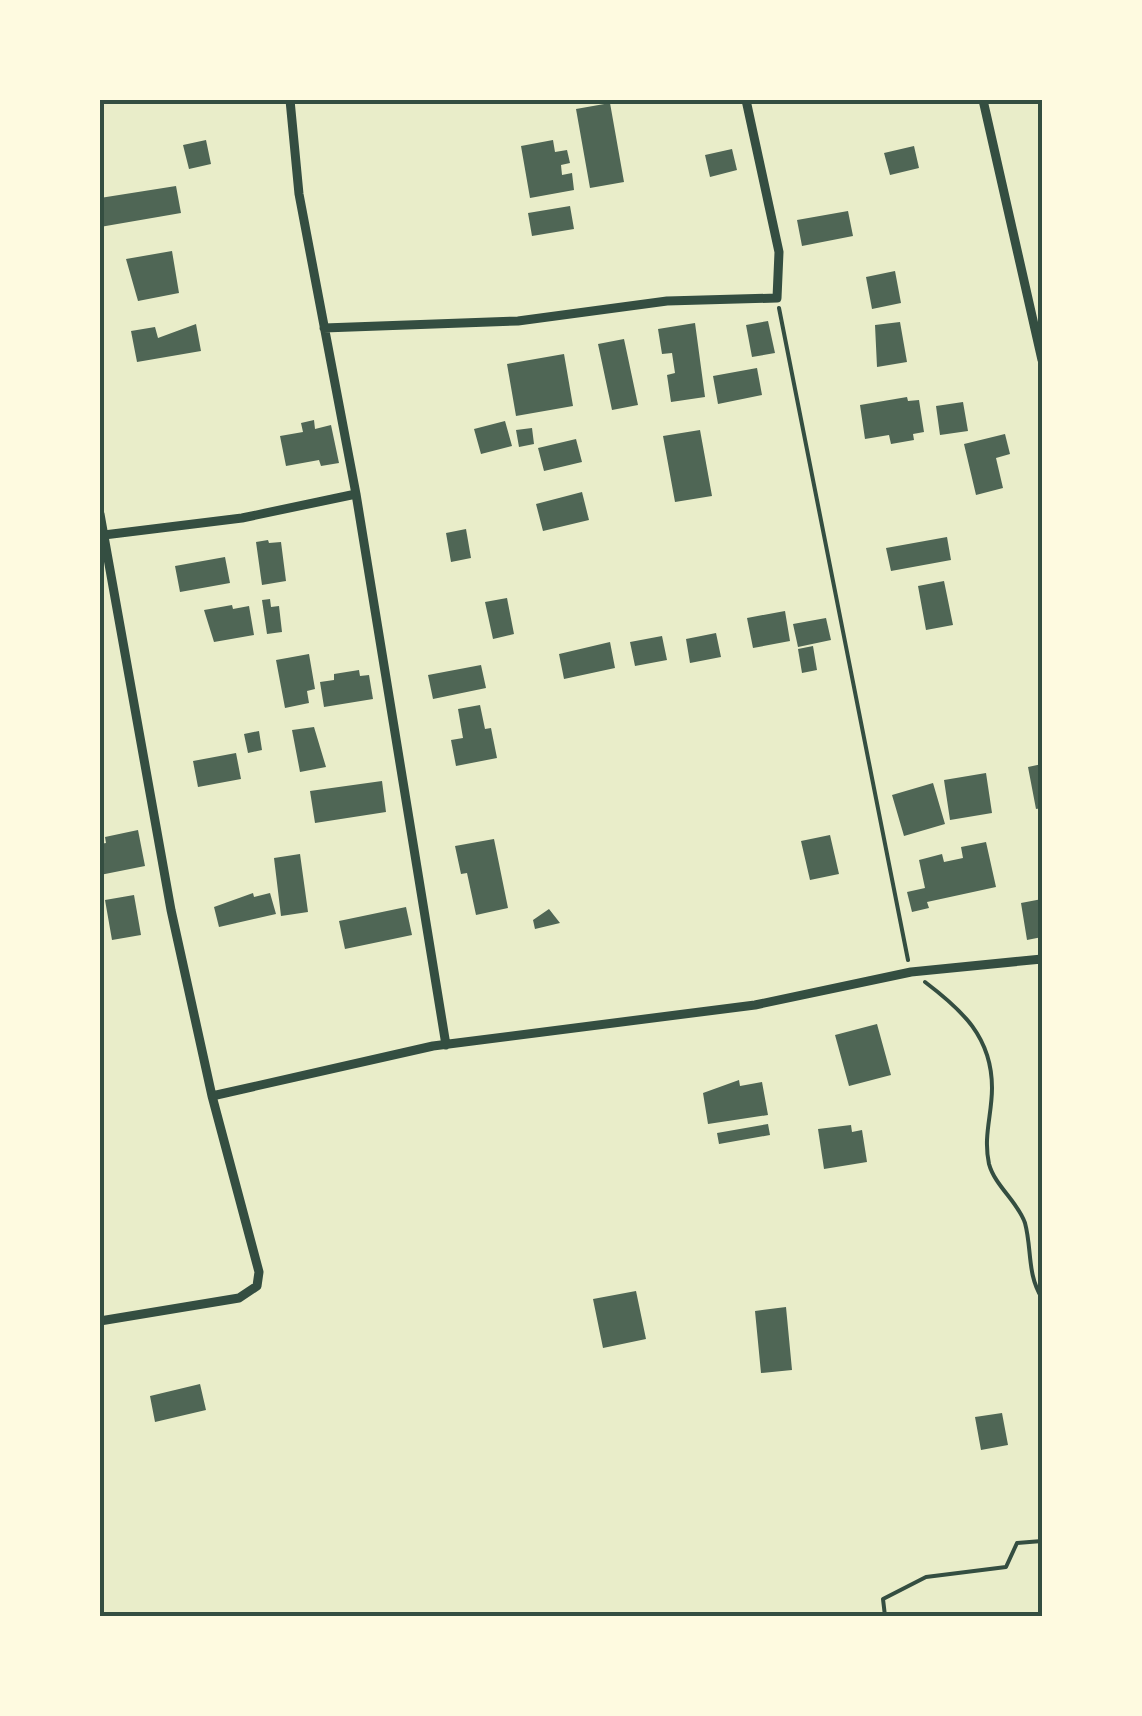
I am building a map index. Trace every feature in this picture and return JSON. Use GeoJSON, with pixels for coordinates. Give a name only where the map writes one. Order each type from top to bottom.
{"type":"FeatureCollection","features":[{"type":"Feature","properties":{"kind":"street"},"geometry":{"type":"LineString","coordinates":[[290,100],[299,194],[356,494],[446,1045]]}},
{"type":"Feature","properties":{"kind":"street"},"geometry":{"type":"LineString","coordinates":[[324,328],[518,321],[667,301],[777,298],[780,252],[746,100]]}},
{"type":"Feature","properties":{"kind":"street"},"geometry":{"type":"LineString","coordinates":[[983,100],[1042,360]]}},
{"type":"Feature","properties":{"kind":"street"},"geometry":{"type":"LineString","coordinates":[[104,536],[242,518],[356,494]]}},
{"type":"Feature","properties":{"kind":"street"},"geometry":{"type":"LineString","coordinates":[[100,514],[171,910],[212,1096],[254,1246],[257,1286],[240,1298],[100,1320]]}},
{"type":"Feature","properties":{"kind":"street"},"geometry":{"type":"LineString","coordinates":[[212,1096],[446,1045],[755,1005],[910,972],[1042,960]]}},
{"type":"Feature","properties":{"kind":"path"},"geometry":{"type":"LineString","coordinates":[[777,298],[910,972],[964,1011],[985,1045],[992,1088],[985,1133],[990,1168],[1024,1222],[1033,1284],[1042,1298]]}},
{"type":"Feature","properties":{"kind":"path"},"geometry":{"type":"LineString","coordinates":[[885,1616],[883,1599],[926,1577],[1006,1567],[1017,1543],[1042,1541]]}},
{"type":"Feature","properties":{"kind":"building"},"geometry":{"type":"Polygon","coordinates":[[[610,103],[624,182],[590,188],[576,109],[610,103]]]}},
{"type":"Feature","properties":{"kind":"building"},"geometry":{"type":"Polygon","coordinates":[[[206,140],[211,164],[189,169],[183,145],[206,140]]]}},
{"type":"Feature","properties":{"kind":"building"},"geometry":{"type":"Polygon","coordinates":[[[553,140],[555,152],[567,150],[570,163],[561,165],[562,175],[572,173],[574,190],[530,198],[521,146],[553,140]]]}},
{"type":"Feature","properties":{"kind":"building"},"geometry":{"type":"Polygon","coordinates":[[[914,146],[919,168],[890,175],[884,153],[914,146]]]}},
{"type":"Feature","properties":{"kind":"building"},"geometry":{"type":"Polygon","coordinates":[[[732,149],[737,170],[710,177],[705,155],[732,149]]]}},
{"type":"Feature","properties":{"kind":"building"},"geometry":{"type":"Polygon","coordinates":[[[176,186],[181,213],[100,227],[100,198],[176,186]]]}},
{"type":"Feature","properties":{"kind":"building"},"geometry":{"type":"Polygon","coordinates":[[[570,206],[574,229],[532,236],[528,213],[570,206]]]}},
{"type":"Feature","properties":{"kind":"building"},"geometry":{"type":"Polygon","coordinates":[[[848,211],[853,236],[802,246],[797,220],[848,211]]]}},
{"type":"Feature","properties":{"kind":"building"},"geometry":{"type":"Polygon","coordinates":[[[172,251],[179,293],[138,301],[126,259],[172,251]]]}},
{"type":"Feature","properties":{"kind":"building"},"geometry":{"type":"Polygon","coordinates":[[[895,271],[901,303],[872,309],[866,277],[895,271]]]}},
{"type":"Feature","properties":{"kind":"building"},"geometry":{"type":"Polygon","coordinates":[[[768,321],[775,353],[752,357],[746,325],[768,321]]]}},
{"type":"Feature","properties":{"kind":"building"},"geometry":{"type":"Polygon","coordinates":[[[900,322],[907,362],[877,367],[875,325],[900,322]]]}},
{"type":"Feature","properties":{"kind":"building"},"geometry":{"type":"Polygon","coordinates":[[[695,323],[705,397],[671,402],[667,375],[675,373],[672,353],[662,354],[658,329],[695,323]]]}},
{"type":"Feature","properties":{"kind":"building"},"geometry":{"type":"Polygon","coordinates":[[[196,324],[201,351],[137,362],[131,331],[155,327],[158,338],[196,324]]]}},
{"type":"Feature","properties":{"kind":"building"},"geometry":{"type":"Polygon","coordinates":[[[624,339],[638,405],[612,410],[598,344],[624,339]]]}},
{"type":"Feature","properties":{"kind":"building"},"geometry":{"type":"Polygon","coordinates":[[[564,354],[573,406],[516,416],[507,364],[564,354]]]}},
{"type":"Feature","properties":{"kind":"building"},"geometry":{"type":"Polygon","coordinates":[[[757,368],[762,395],[718,404],[713,376],[757,368]]]}},
{"type":"Feature","properties":{"kind":"building"},"geometry":{"type":"Polygon","coordinates":[[[907,397],[908,401],[919,400],[924,432],[913,434],[914,440],[891,444],[889,435],[865,439],[860,405],[907,397]]]}},
{"type":"Feature","properties":{"kind":"building"},"geometry":{"type":"Polygon","coordinates":[[[963,402],[968,431],[940,435],[936,406],[963,402]]]}},
{"type":"Feature","properties":{"kind":"building"},"geometry":{"type":"Polygon","coordinates":[[[314,420],[315,429],[331,425],[339,463],[321,466],[319,460],[286,466],[280,436],[303,432],[301,423],[314,420]]]}},
{"type":"Feature","properties":{"kind":"building"},"geometry":{"type":"Polygon","coordinates":[[[505,421],[512,446],[481,454],[474,429],[505,421]]]}},
{"type":"Feature","properties":{"kind":"building"},"geometry":{"type":"Polygon","coordinates":[[[532,428],[534,444],[519,447],[516,430],[532,428]]]}},
{"type":"Feature","properties":{"kind":"building"},"geometry":{"type":"Polygon","coordinates":[[[700,430],[712,496],[675,502],[663,436],[700,430]]]}},
{"type":"Feature","properties":{"kind":"building"},"geometry":{"type":"Polygon","coordinates":[[[1005,434],[1010,454],[996,458],[1003,488],[976,495],[964,444],[1005,434]]]}},
{"type":"Feature","properties":{"kind":"building"},"geometry":{"type":"Polygon","coordinates":[[[576,439],[582,462],[544,471],[538,448],[576,439]]]}},
{"type":"Feature","properties":{"kind":"building"},"geometry":{"type":"Polygon","coordinates":[[[582,492],[589,520],[543,531],[536,504],[582,492]]]}},
{"type":"Feature","properties":{"kind":"building"},"geometry":{"type":"Polygon","coordinates":[[[466,529],[471,558],[451,562],[446,533],[466,529]]]}},
{"type":"Feature","properties":{"kind":"building"},"geometry":{"type":"Polygon","coordinates":[[[947,537],[951,560],[891,571],[886,548],[947,537]]]}},
{"type":"Feature","properties":{"kind":"building"},"geometry":{"type":"Polygon","coordinates":[[[256,542],[281,542],[286,581],[262,585],[256,542]]]}},
{"type":"Feature","properties":{"kind":"building"},"geometry":{"type":"Polygon","coordinates":[[[225,557],[230,583],[180,592],[175,566],[225,557]]]}},
{"type":"Feature","properties":{"kind":"building"},"geometry":{"type":"Polygon","coordinates":[[[944,581],[953,625],[926,630],[918,586],[944,581]]]}},
{"type":"Feature","properties":{"kind":"building"},"geometry":{"type":"Polygon","coordinates":[[[507,598],[514,634],[493,639],[485,602],[507,598]]]}},
{"type":"Feature","properties":{"kind":"building"},"geometry":{"type":"Polygon","coordinates":[[[270,599],[271,607],[279,606],[282,632],[267,634],[262,600],[270,599]]]}},
{"type":"Feature","properties":{"kind":"building"},"geometry":{"type":"Polygon","coordinates":[[[232,605],[233,609],[249,606],[254,635],[214,642],[204,610],[232,605]]]}},
{"type":"Feature","properties":{"kind":"building"},"geometry":{"type":"Polygon","coordinates":[[[785,611],[790,641],[753,648],[747,618],[785,611]]]}},
{"type":"Feature","properties":{"kind":"building"},"geometry":{"type":"Polygon","coordinates":[[[826,618],[831,640],[798,647],[793,624],[826,618]]]}},
{"type":"Feature","properties":{"kind":"building"},"geometry":{"type":"Polygon","coordinates":[[[716,633],[721,657],[690,663],[686,639],[716,633]]]}},
{"type":"Feature","properties":{"kind":"building"},"geometry":{"type":"Polygon","coordinates":[[[662,636],[667,660],[635,666],[630,642],[662,636]]]}},
{"type":"Feature","properties":{"kind":"building"},"geometry":{"type":"Polygon","coordinates":[[[610,642],[615,668],[564,679],[559,654],[610,642]]]}},
{"type":"Feature","properties":{"kind":"building"},"geometry":{"type":"Polygon","coordinates":[[[813,646],[817,670],[802,673],[798,649],[813,646]]]}},
{"type":"Feature","properties":{"kind":"building"},"geometry":{"type":"Polygon","coordinates":[[[309,654],[315,689],[307,691],[309,703],[285,708],[276,660],[309,654]]]}},
{"type":"Feature","properties":{"kind":"building"},"geometry":{"type":"Polygon","coordinates":[[[481,665],[486,688],[433,699],[428,675],[481,665]]]}},
{"type":"Feature","properties":{"kind":"building"},"geometry":{"type":"Polygon","coordinates":[[[359,670],[360,676],[369,675],[373,699],[324,707],[320,682],[334,680],[334,674],[359,670]]]}},
{"type":"Feature","properties":{"kind":"building"},"geometry":{"type":"Polygon","coordinates":[[[480,705],[485,729],[491,728],[497,758],[456,766],[451,740],[463,738],[458,709],[480,705]]]}},
{"type":"Feature","properties":{"kind":"building"},"geometry":{"type":"Polygon","coordinates":[[[314,727],[326,767],[300,772],[292,730],[314,727]]]}},
{"type":"Feature","properties":{"kind":"building"},"geometry":{"type":"Polygon","coordinates":[[[259,731],[262,750],[248,753],[244,734],[259,731]]]}},
{"type":"Feature","properties":{"kind":"building"},"geometry":{"type":"Polygon","coordinates":[[[236,753],[241,779],[198,787],[193,761],[236,753]]]}},
{"type":"Feature","properties":{"kind":"building"},"geometry":{"type":"Polygon","coordinates":[[[1042,764],[1042,808],[1036,809],[1028,767],[1042,764]]]}},
{"type":"Feature","properties":{"kind":"building"},"geometry":{"type":"Polygon","coordinates":[[[986,773],[992,813],[950,820],[944,780],[986,773]]]}},
{"type":"Feature","properties":{"kind":"building"},"geometry":{"type":"Polygon","coordinates":[[[382,781],[386,812],[315,823],[310,791],[382,781]]]}},
{"type":"Feature","properties":{"kind":"building"},"geometry":{"type":"Polygon","coordinates":[[[933,783],[945,824],[904,836],[892,795],[933,783]]]}},
{"type":"Feature","properties":{"kind":"building"},"geometry":{"type":"Polygon","coordinates":[[[138,830],[145,866],[100,875],[100,844],[106,843],[105,837],[138,830]]]}},
{"type":"Feature","properties":{"kind":"building"},"geometry":{"type":"Polygon","coordinates":[[[830,835],[839,874],[810,880],[801,841],[830,835]]]}},
{"type":"Feature","properties":{"kind":"building"},"geometry":{"type":"Polygon","coordinates":[[[494,839],[508,908],[476,915],[467,873],[461,874],[455,846],[494,839]]]}},
{"type":"Feature","properties":{"kind":"building"},"geometry":{"type":"Polygon","coordinates":[[[986,842],[996,887],[927,902],[929,908],[912,912],[907,892],[925,888],[919,860],[942,854],[944,862],[963,858],[961,847],[986,842]]]}},
{"type":"Feature","properties":{"kind":"building"},"geometry":{"type":"Polygon","coordinates":[[[300,854],[308,912],[281,916],[274,858],[300,854]]]}},
{"type":"Feature","properties":{"kind":"building"},"geometry":{"type":"Polygon","coordinates":[[[253,893],[254,897],[270,893],[276,914],[219,927],[214,907],[253,893]]]}},
{"type":"Feature","properties":{"kind":"building"},"geometry":{"type":"Polygon","coordinates":[[[134,895],[141,935],[112,940],[105,900],[134,895]]]}},
{"type":"Feature","properties":{"kind":"building"},"geometry":{"type":"Polygon","coordinates":[[[1042,899],[1042,937],[1027,940],[1021,903],[1042,899]]]}},
{"type":"Feature","properties":{"kind":"building"},"geometry":{"type":"Polygon","coordinates":[[[406,907],[412,935],[345,949],[339,921],[406,907]]]}},
{"type":"Feature","properties":{"kind":"building"},"geometry":{"type":"Polygon","coordinates":[[[549,909],[560,923],[535,929],[533,920],[549,909]]]}},
{"type":"Feature","properties":{"kind":"building"},"geometry":{"type":"Polygon","coordinates":[[[877,1024],[891,1075],[849,1086],[835,1035],[877,1024]]]}},
{"type":"Feature","properties":{"kind":"building"},"geometry":{"type":"Polygon","coordinates":[[[739,1080],[740,1086],[762,1082],[768,1115],[708,1124],[703,1093],[739,1080]]]}},
{"type":"Feature","properties":{"kind":"building"},"geometry":{"type":"Polygon","coordinates":[[[768,1124],[770,1135],[719,1144],[717,1133],[768,1124]]]}},
{"type":"Feature","properties":{"kind":"building"},"geometry":{"type":"Polygon","coordinates":[[[851,1125],[852,1132],[862,1130],[867,1162],[824,1169],[818,1129],[851,1125]]]}},
{"type":"Feature","properties":{"kind":"building"},"geometry":{"type":"Polygon","coordinates":[[[636,1291],[646,1339],[603,1348],[593,1299],[636,1291]]]}},
{"type":"Feature","properties":{"kind":"building"},"geometry":{"type":"Polygon","coordinates":[[[786,1307],[792,1370],[761,1373],[755,1311],[786,1307]]]}},
{"type":"Feature","properties":{"kind":"building"},"geometry":{"type":"Polygon","coordinates":[[[200,1384],[206,1410],[155,1422],[150,1396],[200,1384]]]}},
{"type":"Feature","properties":{"kind":"building"},"geometry":{"type":"Polygon","coordinates":[[[1002,1413],[1008,1445],[981,1450],[975,1417],[1002,1413]]]}}]}
